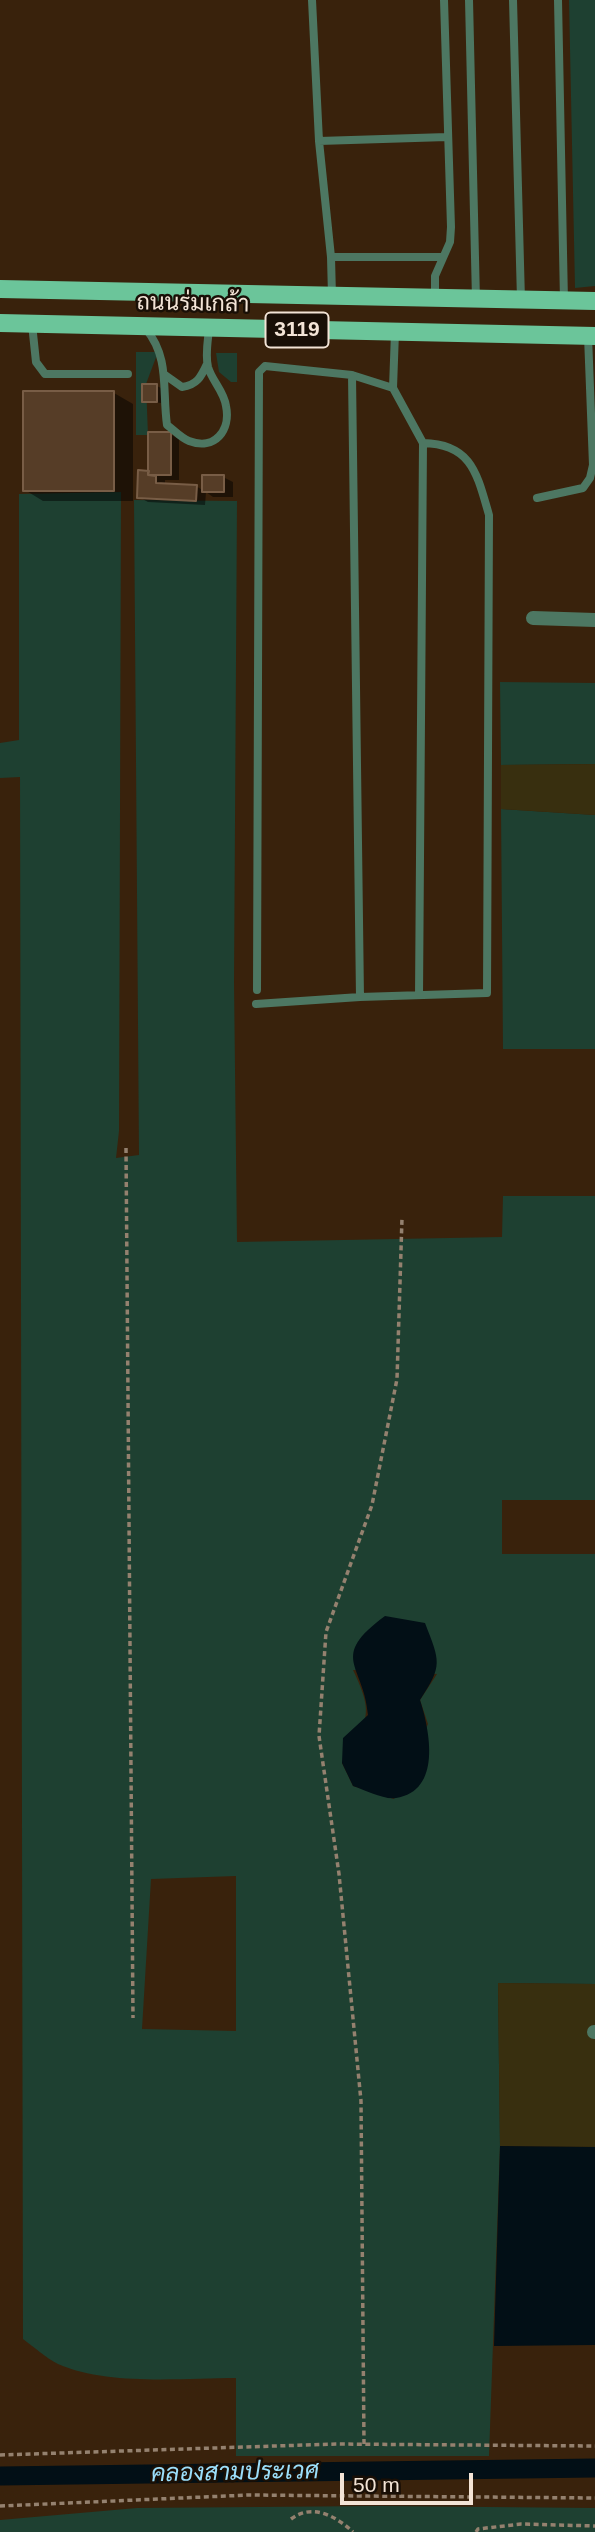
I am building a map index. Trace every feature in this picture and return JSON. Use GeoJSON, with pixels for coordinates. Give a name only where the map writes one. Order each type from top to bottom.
{"type":"FeatureCollection","features":[{"type":"Feature","properties":{"kind":"main road","name":"ถนนร่มเกล้า"},"geometry":{"type":"LineString","coordinates":[[0,289],[595,302]]}},
{"type":"Feature","properties":{"kind":"main road","name":"ถนนร่มเกล้า"},"geometry":{"type":"LineString","coordinates":[[0,323],[592,336]]}},
{"type":"Feature","properties":{"kind":"street"},"geometry":{"type":"LineString","coordinates":[[533,618],[595,620]]}},
{"type":"Feature","properties":{"kind":"lane"},"geometry":{"type":"LineString","coordinates":[[313,0],[319,141],[331,257],[332,298]]}},
{"type":"Feature","properties":{"kind":"lane"},"geometry":{"type":"LineString","coordinates":[[435,299],[435,276],[450,242],[451,227],[444,0]]}},
{"type":"Feature","properties":{"kind":"lane"},"geometry":{"type":"LineString","coordinates":[[469,0],[476,300]]}},
{"type":"Feature","properties":{"kind":"lane"},"geometry":{"type":"LineString","coordinates":[[513,0],[521,300]]}},
{"type":"Feature","properties":{"kind":"lane"},"geometry":{"type":"LineString","coordinates":[[558,0],[564,301]]}},
{"type":"Feature","properties":{"kind":"lane"},"geometry":{"type":"LineString","coordinates":[[319,141],[447,137]]}},
{"type":"Feature","properties":{"kind":"lane"},"geometry":{"type":"LineString","coordinates":[[331,257],[442,257]]}},
{"type":"Feature","properties":{"kind":"lane"},"geometry":{"type":"LineString","coordinates":[[32,324],[36,362],[46,374],[128,374]]}},
{"type":"Feature","properties":{"kind":"lane"},"geometry":{"type":"LineString","coordinates":[[145,327],[160,349],[165,375],[167,425],[189,441],[212,443],[222,435],[227,407],[207,364]]}},
{"type":"Feature","properties":{"kind":"lane"},"geometry":{"type":"LineString","coordinates":[[165,375],[176,385],[192,385],[201,379],[207,364],[209,329]]}},
{"type":"Feature","properties":{"kind":"lane"},"geometry":{"type":"LineString","coordinates":[[395,332],[393,388],[423,443],[419,995]]}},
{"type":"Feature","properties":{"kind":"lane"},"geometry":{"type":"LineString","coordinates":[[537,498],[583,488],[590,478],[593,465],[592,336]]}},
{"type":"Feature","properties":{"kind":"lane"},"geometry":{"type":"LineString","coordinates":[[257,990],[259,372],[265,366],[352,375],[393,388]]}},
{"type":"Feature","properties":{"kind":"lane"},"geometry":{"type":"LineString","coordinates":[[352,375],[360,997]]}},
{"type":"Feature","properties":{"kind":"lane"},"geometry":{"type":"LineString","coordinates":[[256,1004],[487,993],[489,515],[477,476],[464,454],[441,443],[423,443]]}},
{"type":"Feature","properties":{"kind":"path"},"geometry":{"type":"LineString","coordinates":[[126,1148],[133,2018]]}},
{"type":"Feature","properties":{"kind":"path"},"geometry":{"type":"LineString","coordinates":[[364,2444],[361,2101],[339,1874],[319,1736],[326,1632],[372,1505],[397,1380],[402,1218]]}},
{"type":"Feature","properties":{"kind":"path"},"geometry":{"type":"LineString","coordinates":[[0,2455],[364,2444],[595,2446]]}},
{"type":"Feature","properties":{"kind":"path"},"geometry":{"type":"LineString","coordinates":[[0,2506],[249,2495],[595,2498]]}},
{"type":"Feature","properties":{"kind":"path"},"geometry":{"type":"LineString","coordinates":[[291,2519],[299,2513],[323,2512],[353,2532]]}},
{"type":"Feature","properties":{"kind":"path"},"geometry":{"type":"LineString","coordinates":[[476,2532],[478,2529],[522,2524],[595,2526]]}},
{"type":"Feature","properties":{"kind":"green space"},"geometry":{"type":"Polygon","coordinates":[[[569,0],[595,0],[595,286],[575,288],[569,0]]]}},
{"type":"Feature","properties":{"kind":"green space"},"geometry":{"type":"Polygon","coordinates":[[[136,352],[158,352],[146,384],[148,435],[136,435],[136,352]]]}},
{"type":"Feature","properties":{"kind":"green space"},"geometry":{"type":"Polygon","coordinates":[[[216,353],[237,353],[237,382],[231,382],[219,372],[216,353]]]}},
{"type":"Feature","properties":{"kind":"green space"},"geometry":{"type":"Polygon","coordinates":[[[121,492],[119,1131],[116,1158],[139,1155],[134,500],[237,501],[234,982],[237,1242],[502,1237],[503,1196],[595,1196],[595,1500],[502,1500],[502,1554],[595,1554],[595,1984],[498,1983],[500,2146],[489,2456],[236,2456],[236,2378],[146,2379],[99,2375],[58,2364],[23,2339],[20,777],[0,778],[0,743],[19,740],[19,494],[121,492]],[[353,1670],[364,1699],[365,1718],[342,1763],[353,1786],[394,1799],[428,1724],[420,1700],[437,1674],[353,1670]],[[236,1876],[151,1879],[142,2029],[236,2031],[236,1876]]]}},
{"type":"Feature","properties":{"kind":"green space"},"geometry":{"type":"Polygon","coordinates":[[[500,682],[595,683],[595,764],[501,765],[500,682]]]}},
{"type":"Feature","properties":{"kind":"green space"},"geometry":{"type":"Polygon","coordinates":[[[501,809],[595,815],[595,1049],[503,1049],[501,809]]]}},
{"type":"Feature","properties":{"kind":"green space"},"geometry":{"type":"Polygon","coordinates":[[[137,2508],[595,2508],[595,2532],[0,2532],[0,2520],[137,2508]]]}},
{"type":"Feature","properties":{"kind":"sand"},"geometry":{"type":"Polygon","coordinates":[[[595,764],[595,815],[501,809],[501,765],[595,764]]]}},
{"type":"Feature","properties":{"kind":"sand"},"geometry":{"type":"Polygon","coordinates":[[[498,1983],[595,1984],[595,2147],[500,2146],[498,1983]]]}},
{"type":"Feature","properties":{"kind":"shaded area"},"geometry":{"type":"Polygon","coordinates":[[[385,1616],[425,1623],[437,1663],[433,1679],[420,1700],[429,1743],[426,1772],[421,1784],[411,1793],[396,1798],[380,1796],[353,1786],[342,1763],[343,1738],[368,1715],[354,1662],[354,1652],[368,1630],[385,1616]]]}},
{"type":"Feature","properties":{"kind":"shaded area"},"geometry":{"type":"Polygon","coordinates":[[[500,2146],[595,2147],[595,2345],[494,2346],[500,2146]]]}},
{"type":"Feature","properties":{"kind":"building"},"geometry":{"type":"Polygon","coordinates":[[[142,384],[157,384],[157,402],[142,402],[142,384]]]}},
{"type":"Feature","properties":{"kind":"building"},"geometry":{"type":"Polygon","coordinates":[[[23,391],[114,391],[114,491],[23,491],[23,391]]]}},
{"type":"Feature","properties":{"kind":"building"},"geometry":{"type":"Polygon","coordinates":[[[148,432],[171,432],[171,475],[148,475],[148,432]]]}},
{"type":"Feature","properties":{"kind":"building"},"geometry":{"type":"Polygon","coordinates":[[[138,470],[149,471],[148,475],[156,476],[156,483],[197,485],[196,501],[137,498],[138,470]]]}},
{"type":"Feature","properties":{"kind":"building"},"geometry":{"type":"Polygon","coordinates":[[[202,475],[224,475],[224,492],[202,492],[202,475]]]}},
{"type":"Feature","properties":{"kind":"waterway","name":"คลองสามประเวศ"},"geometry":{"type":"LineString","coordinates":[[0,2476],[595,2468]]}}]}
